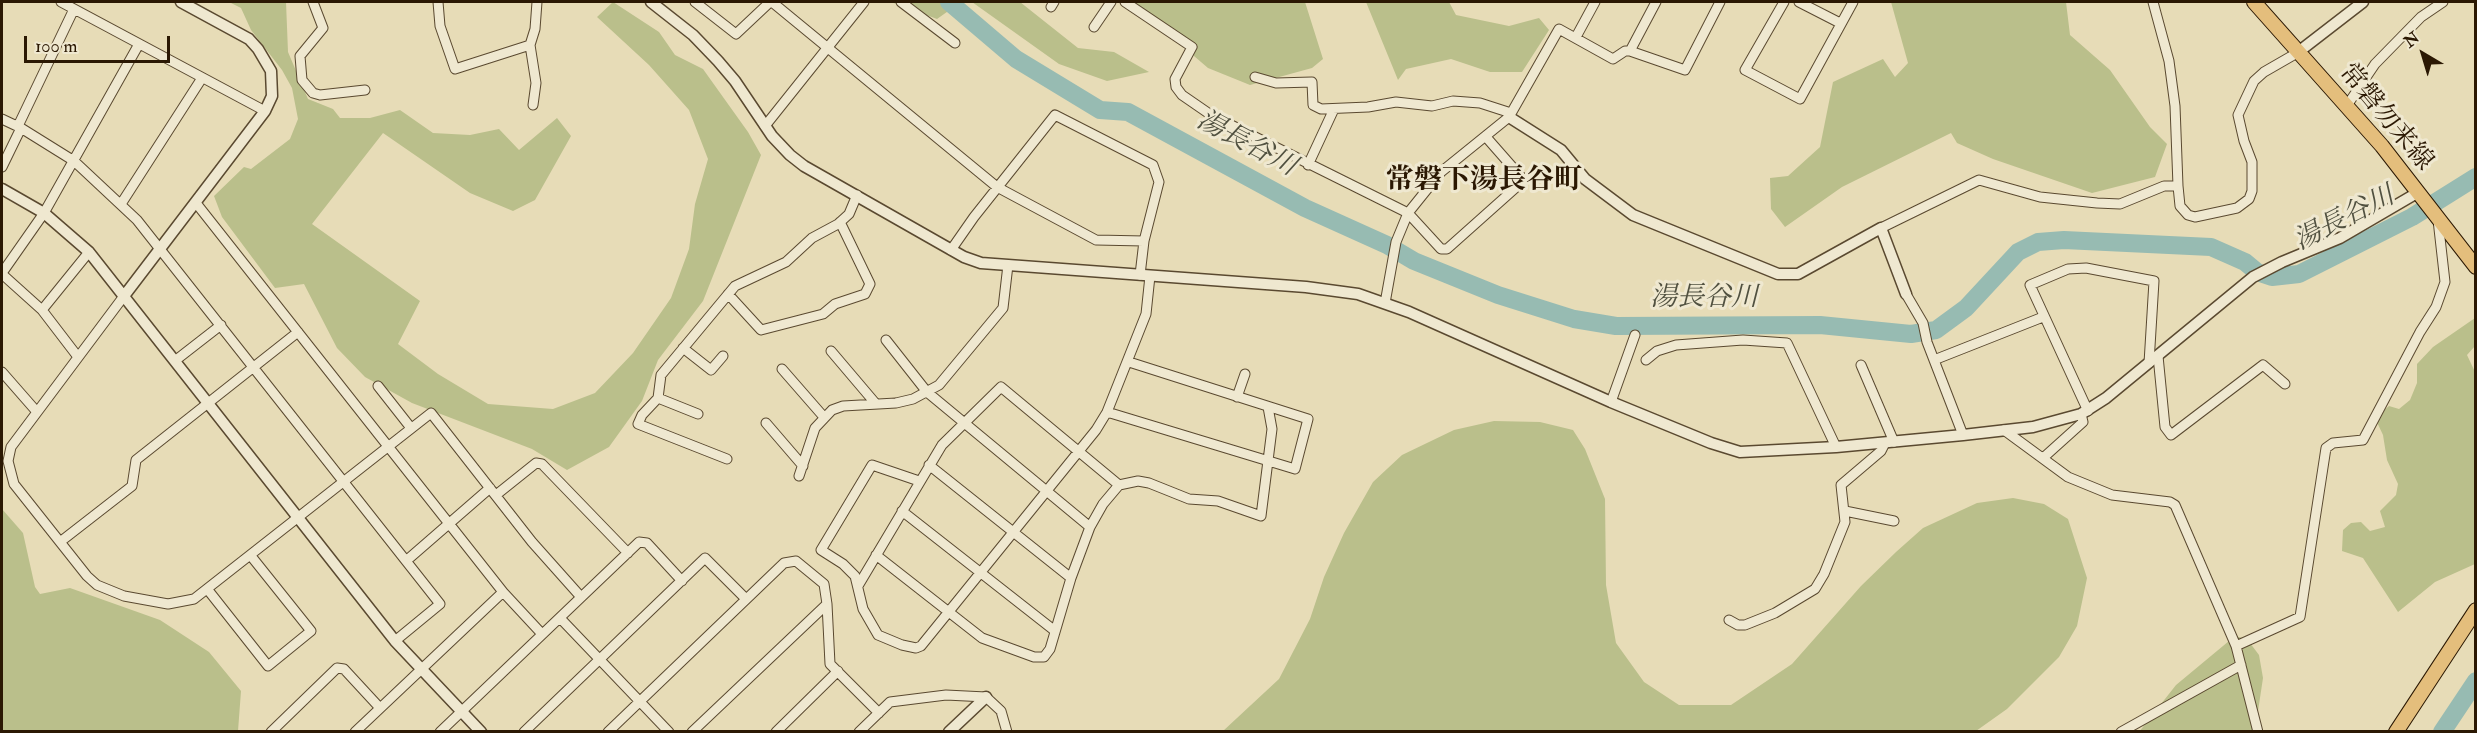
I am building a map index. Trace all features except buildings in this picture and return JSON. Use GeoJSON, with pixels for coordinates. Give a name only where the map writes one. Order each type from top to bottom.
{"type":"FeatureCollection","features":[{"type":"Feature","properties":{"kind":"main road","name":"常磐勿来線"},"geometry":{"type":"LineString","coordinates":[[2254,2],[2382,146],[2475,267]]}},
{"type":"Feature","properties":{"kind":"main road"},"geometry":{"type":"LineString","coordinates":[[2396,732],[2475,610]]}},
{"type":"Feature","properties":{"kind":"street"},"geometry":{"type":"LineString","coordinates":[[61,2],[266,111]]}},
{"type":"Feature","properties":{"kind":"street"},"geometry":{"type":"LineString","coordinates":[[181,2],[249,39],[271,71],[272,96],[266,111],[10,447],[8,461],[14,483],[87,576],[111,592],[168,604],[194,599],[208,590],[431,413],[493,492],[581,597]]}},
{"type":"Feature","properties":{"kind":"street"},"geometry":{"type":"LineString","coordinates":[[313,2],[323,28],[300,56],[302,81],[313,93],[320,95],[365,90]]}},
{"type":"Feature","properties":{"kind":"street"},"geometry":{"type":"LineString","coordinates":[[438,2],[440,26],[455,69],[530,45]]}},
{"type":"Feature","properties":{"kind":"street"},"geometry":{"type":"LineString","coordinates":[[533,105],[536,83],[530,45],[535,29],[537,2]]}},
{"type":"Feature","properties":{"kind":"street"},"geometry":{"type":"LineString","coordinates":[[651,2],[693,35],[718,61],[782,148],[804,166],[951,250],[981,263],[1342,291],[1385,303],[1611,402],[1730,450],[1771,452],[1963,435],[2059,422],[2084,413],[2153,360],[2253,277],[2268,268],[2340,238],[2420,197]]}},
{"type":"Feature","properties":{"kind":"street"},"geometry":{"type":"LineString","coordinates":[[695,2],[736,34],[771,2],[997,188],[1096,240],[1144,241]]}},
{"type":"Feature","properties":{"kind":"street"},"geometry":{"type":"LineString","coordinates":[[765,126],[864,2]]}},
{"type":"Feature","properties":{"kind":"street"},"geometry":{"type":"LineString","coordinates":[[901,2],[955,43]]}},
{"type":"Feature","properties":{"kind":"street"},"geometry":{"type":"LineString","coordinates":[[1094,27],[1111,2]]}},
{"type":"Feature","properties":{"kind":"street"},"geometry":{"type":"LineString","coordinates":[[1125,2],[1192,47],[1175,79],[1176,87],[1182,95],[1211,115],[1408,213],[1438,247],[1447,249],[1518,188],[1522,178],[1486,137]]}},
{"type":"Feature","properties":{"kind":"street"},"geometry":{"type":"LineString","coordinates":[[1576,37],[1595,2]]}},
{"type":"Feature","properties":{"kind":"street"},"geometry":{"type":"LineString","coordinates":[[1630,51],[1656,2]]}},
{"type":"Feature","properties":{"kind":"street"},"geometry":{"type":"LineString","coordinates":[[1385,303],[1396,242],[1408,213],[1441,172],[1510,115],[1559,29],[1613,59],[1625,51],[1630,51],[1685,70],[1720,2]]}},
{"type":"Feature","properties":{"kind":"street"},"geometry":{"type":"LineString","coordinates":[[1784,2],[1745,70],[1800,99],[1853,2]]}},
{"type":"Feature","properties":{"kind":"street"},"geometry":{"type":"LineString","coordinates":[[1799,2],[1840,23]]}},
{"type":"Feature","properties":{"kind":"street"},"geometry":{"type":"LineString","coordinates":[[2153,2],[2169,61],[2175,106],[2180,206],[2188,216],[2195,217],[2237,208],[2249,199],[2252,191],[2252,162],[2240,129],[2241,109],[2248,92],[2264,72],[2297,53],[2359,3]]}},
{"type":"Feature","properties":{"kind":"street"},"geometry":{"type":"LineString","coordinates":[[2346,107],[2375,64],[2421,17],[2444,2]]}},
{"type":"Feature","properties":{"kind":"street"},"geometry":{"type":"LineString","coordinates":[[2,167],[74,9]]}},
{"type":"Feature","properties":{"kind":"street"},"geometry":{"type":"LineString","coordinates":[[78,357],[42,310],[2,273],[44,213],[139,44]]}},
{"type":"Feature","properties":{"kind":"street"},"geometry":{"type":"LineString","coordinates":[[1255,77],[1276,83],[1312,82],[1313,105],[1321,109],[1368,107],[1396,102],[1432,106],[1454,101],[1480,103],[1510,115],[1561,150],[1585,179],[1633,215],[1778,274],[1798,274],[1881,228],[1979,180],[2040,197],[2097,204],[2120,204],[2164,186],[2178,186]]}},
{"type":"Feature","properties":{"kind":"street"},"geometry":{"type":"LineString","coordinates":[[121,204],[202,78]]}},
{"type":"Feature","properties":{"kind":"street"},"geometry":{"type":"LineString","coordinates":[[1308,165],[1334,109]]}},
{"type":"Feature","properties":{"kind":"street"},"geometry":{"type":"LineString","coordinates":[[919,481],[872,465],[821,550],[843,564],[855,576],[870,626],[878,635],[902,645],[921,646],[1079,451],[1107,412],[1146,314],[1144,241],[1159,182],[1153,165],[1055,115],[951,250]]}},
{"type":"Feature","properties":{"kind":"street"},"geometry":{"type":"LineString","coordinates":[[2,119],[74,161],[121,204],[161,248],[440,604],[395,641]]}},
{"type":"Feature","properties":{"kind":"street"},"geometry":{"type":"LineString","coordinates":[[2,189],[44,213],[88,252],[176,360],[395,641],[482,732]]}},
{"type":"Feature","properties":{"kind":"street"},"geometry":{"type":"LineString","coordinates":[[727,459],[638,424],[642,415],[658,398],[661,375],[735,286],[786,262],[812,238],[840,222],[849,214],[857,195]]}},
{"type":"Feature","properties":{"kind":"street"},"geometry":{"type":"LineString","coordinates":[[196,203],[448,525],[542,634]]}},
{"type":"Feature","properties":{"kind":"street"},"geometry":{"type":"LineString","coordinates":[[2236,645],[2300,618],[2326,448],[2333,443],[2363,440],[2420,332],[2436,307],[2445,282],[2436,217]]}},
{"type":"Feature","properties":{"kind":"street"},"geometry":{"type":"LineString","coordinates":[[728,294],[761,330],[822,314],[835,304],[865,294],[870,284],[840,222]]}},
{"type":"Feature","properties":{"kind":"street"},"geometry":{"type":"LineString","coordinates":[[1881,228],[1906,294],[1923,323],[1927,342],[1963,435]]}},
{"type":"Feature","properties":{"kind":"street"},"geometry":{"type":"LineString","coordinates":[[42,310],[88,252]]}},
{"type":"Feature","properties":{"kind":"street"},"geometry":{"type":"LineString","coordinates":[[799,476],[815,428],[823,416],[843,406],[904,401],[939,385],[1003,308],[1008,265]]}},
{"type":"Feature","properties":{"kind":"street"},"geometry":{"type":"LineString","coordinates":[[2043,458],[2083,422],[2084,413],[2030,285],[2068,269],[2086,268],[2154,281],[2153,360],[2165,427],[2171,435],[2263,365],[2285,384]]}},
{"type":"Feature","properties":{"kind":"street"},"geometry":{"type":"LineString","coordinates":[[1934,360],[2043,317]]}},
{"type":"Feature","properties":{"kind":"street"},"geometry":{"type":"LineString","coordinates":[[176,360],[221,325]]}},
{"type":"Feature","properties":{"kind":"street"},"geometry":{"type":"LineString","coordinates":[[60,542],[132,486],[136,460],[298,332]]}},
{"type":"Feature","properties":{"kind":"street"},"geometry":{"type":"LineString","coordinates":[[1611,402],[1635,335]]}},
{"type":"Feature","properties":{"kind":"street"},"geometry":{"type":"LineString","coordinates":[[886,340],[927,392],[1090,527]]}},
{"type":"Feature","properties":{"kind":"street"},"geometry":{"type":"LineString","coordinates":[[1646,360],[1657,351],[1676,345],[1743,340],[1787,343],[1836,447]]}},
{"type":"Feature","properties":{"kind":"street"},"geometry":{"type":"LineString","coordinates":[[683,348],[711,370],[723,356]]}},
{"type":"Feature","properties":{"kind":"street"},"geometry":{"type":"LineString","coordinates":[[831,351],[876,404]]}},
{"type":"Feature","properties":{"kind":"street"},"geometry":{"type":"LineString","coordinates":[[1107,412],[1268,463],[1295,469],[1308,419],[1128,362]]}},
{"type":"Feature","properties":{"kind":"street"},"geometry":{"type":"LineString","coordinates":[[1861,365],[1889,442]]}},
{"type":"Feature","properties":{"kind":"street"},"geometry":{"type":"LineString","coordinates":[[782,369],[823,416]]}},
{"type":"Feature","properties":{"kind":"street"},"geometry":{"type":"LineString","coordinates":[[2,372],[36,412]]}},
{"type":"Feature","properties":{"kind":"street"},"geometry":{"type":"LineString","coordinates":[[1237,397],[1245,374]]}},
{"type":"Feature","properties":{"kind":"street"},"geometry":{"type":"LineString","coordinates":[[378,386],[411,428]]}},
{"type":"Feature","properties":{"kind":"street"},"geometry":{"type":"LineString","coordinates":[[858,586],[942,445],[1001,387],[1119,485]]}},
{"type":"Feature","properties":{"kind":"street"},"geometry":{"type":"LineString","coordinates":[[658,398],[698,414]]}},
{"type":"Feature","properties":{"kind":"street"},"geometry":{"type":"LineString","coordinates":[[876,555],[988,642],[1040,658],[1048,654],[1071,578],[1090,527],[1103,504],[1119,485],[1138,481],[1149,483],[1189,499],[1218,501],[1261,516],[1272,429],[1268,407]]}},
{"type":"Feature","properties":{"kind":"street"},"geometry":{"type":"LineString","coordinates":[[766,423],[803,466]]}},
{"type":"Feature","properties":{"kind":"street"},"geometry":{"type":"LineString","coordinates":[[2004,430],[2068,477],[2112,495],[2169,502],[2175,505],[2236,645],[2258,732]]}},
{"type":"Feature","properties":{"kind":"street"},"geometry":{"type":"LineString","coordinates":[[1729,620],[1738,625],[1745,625],[1775,613],[1815,589],[1840,537],[1845,511],[1841,485],[1889,442]]}},
{"type":"Feature","properties":{"kind":"street"},"geometry":{"type":"LineString","coordinates":[[406,561],[448,525],[536,463],[542,464],[628,553]]}},
{"type":"Feature","properties":{"kind":"street"},"geometry":{"type":"LineString","coordinates":[[929,465],[1071,578]]}},
{"type":"Feature","properties":{"kind":"street"},"geometry":{"type":"LineString","coordinates":[[902,511],[1055,631]]}},
{"type":"Feature","properties":{"kind":"street"},"geometry":{"type":"LineString","coordinates":[[1845,511],[1894,521]]}},
{"type":"Feature","properties":{"kind":"street"},"geometry":{"type":"LineString","coordinates":[[440,732],[639,542],[647,543],[681,580]]}},
{"type":"Feature","properties":{"kind":"street"},"geometry":{"type":"LineString","coordinates":[[208,590],[268,666],[311,631],[251,556]]}},
{"type":"Feature","properties":{"kind":"street"},"geometry":{"type":"LineString","coordinates":[[524,732],[705,558],[746,599]]}},
{"type":"Feature","properties":{"kind":"street"},"geometry":{"type":"LineString","coordinates":[[608,732],[784,564],[796,561],[824,584],[830,664],[879,713]]}},
{"type":"Feature","properties":{"kind":"street"},"geometry":{"type":"LineString","coordinates":[[355,732],[503,591]]}},
{"type":"Feature","properties":{"kind":"street"},"geometry":{"type":"LineString","coordinates":[[692,732],[827,604]]}},
{"type":"Feature","properties":{"kind":"street"},"geometry":{"type":"LineString","coordinates":[[560,618],[669,732]]}},
{"type":"Feature","properties":{"kind":"street"},"geometry":{"type":"LineString","coordinates":[[2121,732],[2241,665]]}},
{"type":"Feature","properties":{"kind":"street"},"geometry":{"type":"LineString","coordinates":[[272,732],[337,668],[344,669],[380,708]]}},
{"type":"Feature","properties":{"kind":"street"},"geometry":{"type":"LineString","coordinates":[[776,732],[838,671]]}},
{"type":"Feature","properties":{"kind":"street"},"geometry":{"type":"LineString","coordinates":[[859,732],[890,702],[946,695],[986,697],[1000,711],[1006,732]]}},
{"type":"Feature","properties":{"kind":"street"},"geometry":{"type":"LineString","coordinates":[[949,732],[986,697]]}},
{"type":"Feature","properties":{"kind":"green space"},"geometry":{"type":"Polygon","coordinates":[[[229,2],[286,2],[288,52],[308,99],[333,109],[340,118],[370,118],[400,110],[433,133],[470,135],[499,129],[519,150],[557,118],[571,136],[535,200],[513,211],[470,193],[383,133],[312,224],[420,301],[398,344],[438,374],[488,404],[553,409],[595,393],[633,353],[671,298],[689,249],[695,204],[708,159],[689,110],[649,65],[597,17],[613,2],[659,32],[675,55],[703,69],[748,132],[761,155],[703,301],[658,360],[642,401],[609,447],[567,470],[532,449],[412,403],[365,377],[337,348],[304,284],[275,288],[222,217],[214,196],[244,167],[251,169],[290,139],[298,119],[292,88],[282,70],[251,30],[241,8],[229,2]]]}},
{"type":"Feature","properties":{"kind":"green space"},"geometry":{"type":"Polygon","coordinates":[[[891,2],[961,2],[937,19],[891,2]]]}},
{"type":"Feature","properties":{"kind":"green space"},"geometry":{"type":"Polygon","coordinates":[[[972,2],[1020,2],[1078,48],[1114,52],[1149,72],[1107,81],[1059,64],[972,2]]]}},
{"type":"Feature","properties":{"kind":"green space"},"geometry":{"type":"Polygon","coordinates":[[[1131,2],[1305,2],[1323,59],[1312,68],[1250,85],[1208,68],[1131,2]]]}},
{"type":"Feature","properties":{"kind":"green space"},"geometry":{"type":"Polygon","coordinates":[[[1366,2],[1449,2],[1456,15],[1509,26],[1539,18],[1549,30],[1522,72],[1490,72],[1451,59],[1406,69],[1398,80],[1366,2]]]}},
{"type":"Feature","properties":{"kind":"green space"},"geometry":{"type":"Polygon","coordinates":[[[1891,2],[2066,2],[2070,35],[2110,70],[2150,127],[2167,144],[2155,177],[2092,193],[1993,159],[1957,143],[1951,133],[1842,187],[1785,227],[1771,209],[1770,178],[1788,176],[1820,147],[1833,82],[1883,59],[1895,77],[1908,63],[1891,2]]]}},
{"type":"Feature","properties":{"kind":"green space"},"geometry":{"type":"Polygon","coordinates":[[[2475,318],[2475,346],[2467,355],[2476,374],[2475,564],[2435,582],[2398,612],[2363,558],[2342,551],[2343,530],[2351,523],[2361,522],[2370,531],[2385,527],[2380,511],[2396,495],[2398,484],[2387,460],[2383,435],[2375,418],[2389,406],[2399,409],[2410,400],[2417,383],[2417,364],[2433,347],[2475,318]]]}},
{"type":"Feature","properties":{"kind":"green space"},"geometry":{"type":"Polygon","coordinates":[[[1494,421],[1540,422],[1573,430],[1585,449],[1605,499],[1606,585],[1616,643],[1644,682],[1679,705],[1731,705],[1792,664],[1861,586],[1923,528],[1977,503],[2013,498],[2044,504],[2068,519],[2087,578],[2077,626],[2059,657],[2007,709],[1976,731],[1223,731],[1279,679],[1310,619],[1324,577],[1344,533],[1373,482],[1402,455],[1454,430],[1494,421]]]}},
{"type":"Feature","properties":{"kind":"green space"},"geometry":{"type":"Polygon","coordinates":[[[2,509],[23,533],[35,587],[40,594],[70,588],[160,620],[209,652],[241,691],[238,731],[2,731],[2,509]]]}},
{"type":"Feature","properties":{"kind":"green space"},"geometry":{"type":"Polygon","coordinates":[[[2235,636],[2247,639],[2259,655],[2263,678],[2255,731],[2139,732],[2176,685],[2235,636]]]}},
{"type":"Feature","properties":{"kind":"waterway","name":"湯長谷川"},"geometry":{"type":"LineString","coordinates":[[949,2],[1016,59],[1100,110],[1128,112],[1305,208],[1387,245],[1414,261],[1498,295],[1574,319],[1616,326],[1820,325],[1911,334],[1936,330],[1966,308],[2018,252],[2038,242],[2064,240],[2211,247],[2245,262],[2257,272],[2272,277],[2299,274],[2412,217],[2476,177]]}},
{"type":"Feature","properties":{"kind":"waterway"},"geometry":{"type":"LineString","coordinates":[[2442,732],[2476,681]]}},
{"type":"Feature","properties":{"kind":"district","name":"常磐下湯長谷町"},"geometry":{"type":"Point","coordinates":[1484,182]}}]}
